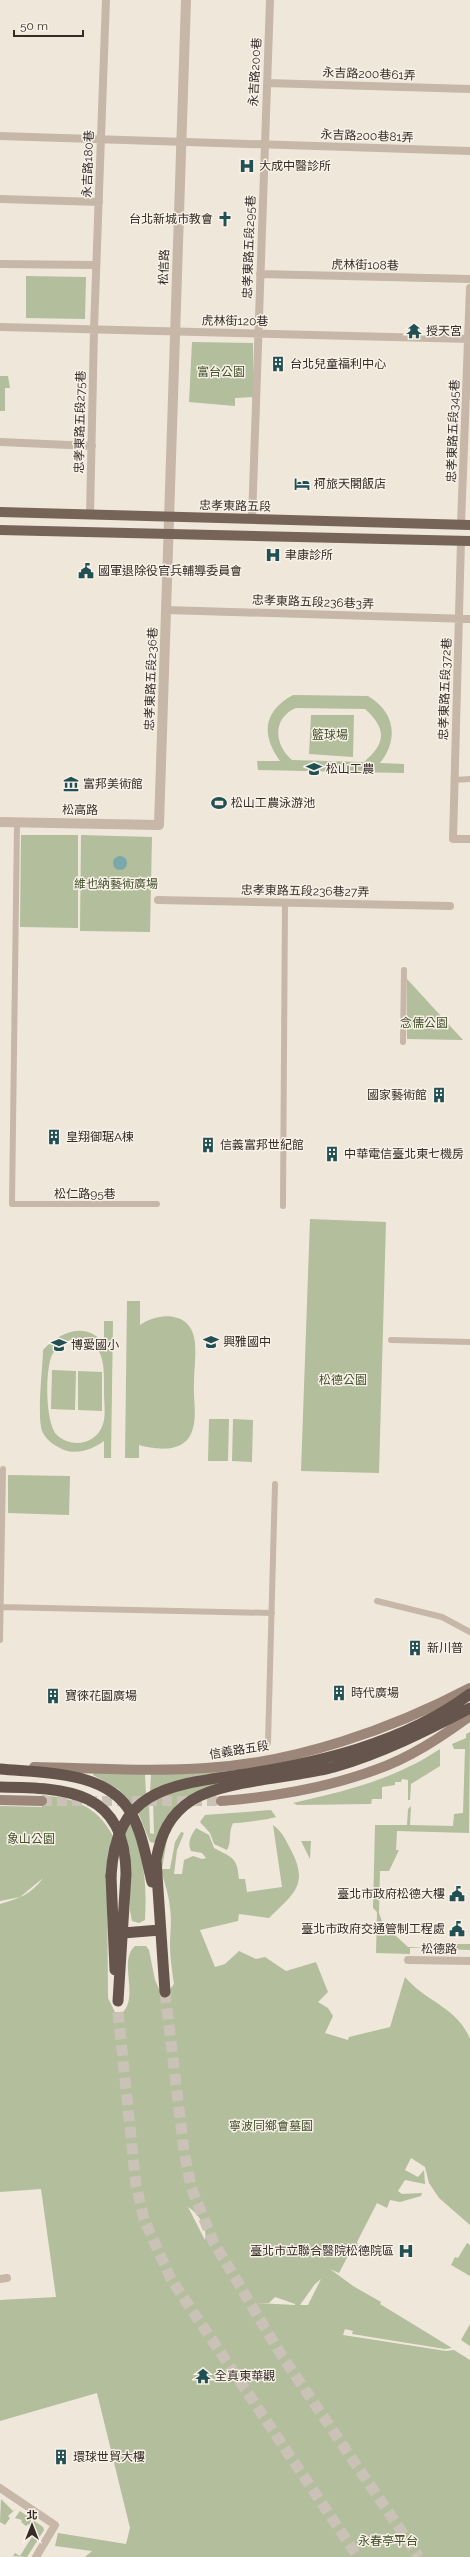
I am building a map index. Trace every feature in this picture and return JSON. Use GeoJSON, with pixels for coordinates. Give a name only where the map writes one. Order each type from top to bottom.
{"type":"FeatureCollection","features":[{"type":"Feature","properties":{"kind":"highway"},"geometry":{"type":"LineString","coordinates":[[118,2001],[113,1943],[111,1876],[112,1852],[120,1829],[130,1814],[145,1800],[178,1786],[308,1764],[356,1750],[432,1717],[470,1694]]}},
{"type":"Feature","properties":{"kind":"highway"},"geometry":{"type":"LineString","coordinates":[[165,1992],[156,1860],[160,1839],[174,1815],[193,1800],[217,1790],[295,1776],[380,1752],[470,1708]]}},
{"type":"Feature","properties":{"kind":"highway"},"geometry":{"type":"LineString","coordinates":[[0,1768],[74,1777],[96,1784],[118,1798],[130,1811],[143,1842],[159,1916]]}},
{"type":"Feature","properties":{"kind":"highway"},"geometry":{"type":"LineString","coordinates":[[0,1787],[68,1792],[85,1797],[110,1816],[117,1826],[126,1855],[118,2012]]}},
{"type":"Feature","properties":{"kind":"highway"},"geometry":{"type":"LineString","coordinates":[[123,1932],[160,1930]]}},
{"type":"Feature","properties":{"kind":"main road","name":"忠孝東路五段"},"geometry":{"type":"LineString","coordinates":[[0,512],[466,524]]}},
{"type":"Feature","properties":{"kind":"main road"},"geometry":{"type":"LineString","coordinates":[[0,530],[466,540],[466,524]]}},
{"type":"Feature","properties":{"kind":"main road","name":"信義路五段"},"geometry":{"type":"LineString","coordinates":[[0,1768],[159,1770],[207,1768],[237,1764],[306,1752],[429,1709],[470,1688]]}},
{"type":"Feature","properties":{"kind":"main road"},"geometry":{"type":"LineString","coordinates":[[220,1801],[286,1793],[376,1770],[441,1737],[470,1716]]}},
{"type":"Feature","properties":{"kind":"main road"},"geometry":{"type":"LineString","coordinates":[[0,1800],[42,1801]]}},
{"type":"Feature","properties":{"kind":"street","name":"永吉路180巷"},"geometry":{"type":"LineString","coordinates":[[94,329],[106,0]]}},
{"type":"Feature","properties":{"kind":"street","name":"松信路"},"geometry":{"type":"LineString","coordinates":[[168,534],[186,0]]}},
{"type":"Feature","properties":{"kind":"street","name":"永吉路200巷"},"geometry":{"type":"LineString","coordinates":[[264,144],[270,0]]}},
{"type":"Feature","properties":{"kind":"street","name":"永吉路200巷61弄"},"geometry":{"type":"LineString","coordinates":[[267,84],[470,89]]}},
{"type":"Feature","properties":{"kind":"street","name":"永吉路200巷81弄"},"geometry":{"type":"LineString","coordinates":[[0,136],[101,138],[470,151]]}},
{"type":"Feature","properties":{"kind":"street","name":"忠孝東路五段295巷"},"geometry":{"type":"LineString","coordinates":[[252,519],[264,144]]}},
{"type":"Feature","properties":{"kind":"street"},"geometry":{"type":"LineString","coordinates":[[0,199],[99,202]]}},
{"type":"Feature","properties":{"kind":"street"},"geometry":{"type":"LineString","coordinates":[[0,264],[96,265]]}},
{"type":"Feature","properties":{"kind":"street","name":"虎林街108巷"},"geometry":{"type":"LineString","coordinates":[[260,274],[470,279]]}},
{"type":"Feature","properties":{"kind":"street","name":"忠孝東路五段345巷"},"geometry":{"type":"LineString","coordinates":[[466,524],[470,288]]}},
{"type":"Feature","properties":{"kind":"street","name":"虎林街120巷"},"geometry":{"type":"LineString","coordinates":[[0,326],[469,339]]}},
{"type":"Feature","properties":{"kind":"street","name":"忠孝東路五段275巷"},"geometry":{"type":"LineString","coordinates":[[90,515],[94,329]]}},
{"type":"Feature","properties":{"kind":"street"},"geometry":{"type":"LineString","coordinates":[[0,442],[92,446]]}},
{"type":"Feature","properties":{"kind":"street","name":"忠孝東路五段236巷"},"geometry":{"type":"LineString","coordinates":[[159,825],[168,534]]}},
{"type":"Feature","properties":{"kind":"street","name":"忠孝東路五段372巷"},"geometry":{"type":"LineString","coordinates":[[466,540],[459,618],[453,839],[470,839]]}},
{"type":"Feature","properties":{"kind":"street","name":"忠孝東路五段236巷3弄"},"geometry":{"type":"LineString","coordinates":[[166,610],[470,619]]}},
{"type":"Feature","properties":{"kind":"street"},"geometry":{"type":"LineString","coordinates":[[454,780],[470,779]]}},
{"type":"Feature","properties":{"kind":"street","name":"松高路"},"geometry":{"type":"LineString","coordinates":[[0,822],[159,825]]}},
{"type":"Feature","properties":{"kind":"street","name":"松仁路95巷"},"geometry":{"type":"LineString","coordinates":[[17,822],[12,1204],[158,1204]]}},
{"type":"Feature","properties":{"kind":"street","name":"忠孝東路五段236巷27弄"},"geometry":{"type":"LineString","coordinates":[[158,900],[450,906]]}},
{"type":"Feature","properties":{"kind":"street"},"geometry":{"type":"LineString","coordinates":[[283,1206],[285,902]]}},
{"type":"Feature","properties":{"kind":"street"},"geometry":{"type":"LineString","coordinates":[[403,1042],[404,970]]}},
{"type":"Feature","properties":{"kind":"street"},"geometry":{"type":"LineString","coordinates":[[391,1340],[470,1342]]}},
{"type":"Feature","properties":{"kind":"street"},"geometry":{"type":"LineString","coordinates":[[0,1640],[3,1469]]}},
{"type":"Feature","properties":{"kind":"street"},"geometry":{"type":"LineString","coordinates":[[268,1743],[276,1484]]}},
{"type":"Feature","properties":{"kind":"street"},"geometry":{"type":"LineString","coordinates":[[377,1602],[442,1617],[470,1632]]}},
{"type":"Feature","properties":{"kind":"street"},"geometry":{"type":"LineString","coordinates":[[0,1607],[272,1613]]}},
{"type":"Feature","properties":{"kind":"street","name":"松德路"},"geometry":{"type":"LineString","coordinates":[[408,1960],[470,1961]]}},
{"type":"Feature","properties":{"kind":"street"},"geometry":{"type":"LineString","coordinates":[[0,2488],[56,2525],[36,2557]]}},
{"type":"Feature","properties":{"kind":"green space"},"geometry":{"type":"Polygon","coordinates":[[[26,276],[86,277],[85,319],[26,318],[26,276]]]}},
{"type":"Feature","properties":{"kind":"green space","name":"富台公園"},"geometry":{"type":"Polygon","coordinates":[[[192,342],[253,343],[253,397],[235,398],[235,406],[189,402],[192,342]]]}},
{"type":"Feature","properties":{"kind":"green space"},"geometry":{"type":"Polygon","coordinates":[[[0,376],[8,376],[10,388],[5,388],[5,411],[0,411],[0,376]]]}},
{"type":"Feature","properties":{"kind":"green space"},"geometry":{"type":"Polygon","coordinates":[[[293,695],[368,696],[377,702],[384,710],[389,718],[391,726],[392,735],[390,745],[380,763],[404,764],[404,773],[258,770],[257,761],[280,761],[270,742],[268,724],[276,708],[283,701],[293,695]],[[296,708],[288,712],[279,725],[279,740],[286,754],[292,760],[364,762],[377,749],[381,736],[377,723],[365,709],[296,708]]]}},
{"type":"Feature","properties":{"kind":"green space","name":"籃球場"},"geometry":{"type":"Polygon","coordinates":[[[311,715],[354,715],[353,757],[309,754],[311,715]]]}},
{"type":"Feature","properties":{"kind":"green space"},"geometry":{"type":"Polygon","coordinates":[[[21,835],[78,835],[78,928],[20,927],[21,835]]]}},
{"type":"Feature","properties":{"kind":"green space","name":"維也納藝術廣場"},"geometry":{"type":"Polygon","coordinates":[[[81,835],[152,837],[150,932],[80,931],[81,835]]]}},
{"type":"Feature","properties":{"kind":"green space","name":"念儒公園"},"geometry":{"type":"Polygon","coordinates":[[[407,979],[463,1040],[407,1039],[407,979]]]}},
{"type":"Feature","properties":{"kind":"green space","name":"松德公園"},"geometry":{"type":"Polygon","coordinates":[[[310,1219],[386,1222],[379,1473],[301,1471],[310,1219]]]}},
{"type":"Feature","properties":{"kind":"green space"},"geometry":{"type":"Polygon","coordinates":[[[127,1301],[140,1301],[140,1325],[154,1318],[163,1316],[178,1318],[191,1328],[195,1342],[195,1417],[190,1436],[185,1442],[170,1448],[162,1449],[139,1445],[139,1458],[125,1458],[127,1301]]]}},
{"type":"Feature","properties":{"kind":"green space"},"geometry":{"type":"Polygon","coordinates":[[[104,1321],[113,1321],[111,1458],[104,1458],[104,1441],[90,1449],[75,1452],[58,1447],[43,1433],[40,1417],[43,1350],[57,1338],[74,1331],[90,1333],[104,1344],[104,1321]],[[70,1340],[54,1352],[50,1362],[47,1384],[48,1408],[53,1429],[57,1435],[63,1439],[77,1443],[90,1440],[100,1431],[103,1424],[105,1408],[104,1373],[101,1356],[91,1343],[82,1340],[70,1340]]]}},
{"type":"Feature","properties":{"kind":"green space"},"geometry":{"type":"Polygon","coordinates":[[[52,1370],[76,1371],[75,1410],[51,1409],[52,1370]]]}},
{"type":"Feature","properties":{"kind":"green space"},"geometry":{"type":"Polygon","coordinates":[[[78,1371],[102,1372],[102,1411],[78,1410],[78,1371]]]}},
{"type":"Feature","properties":{"kind":"green space"},"geometry":{"type":"Polygon","coordinates":[[[209,1419],[229,1419],[228,1461],[208,1461],[209,1419]]]}},
{"type":"Feature","properties":{"kind":"green space"},"geometry":{"type":"Polygon","coordinates":[[[233,1419],[253,1420],[252,1462],[232,1461],[233,1419]]]}},
{"type":"Feature","properties":{"kind":"green space"},"geometry":{"type":"Polygon","coordinates":[[[8,1475],[70,1476],[69,1515],[8,1513],[8,1475]]]}},
{"type":"Feature","properties":{"kind":"green space"},"geometry":{"type":"Polygon","coordinates":[[[470,1732],[469,1833],[397,1831],[396,1850],[399,1850],[389,1871],[380,1871],[379,1913],[383,1924],[408,1947],[428,1948],[410,1948],[410,1954],[376,1953],[377,1912],[373,1908],[375,1825],[407,1825],[408,1809],[411,1806],[410,1825],[453,1826],[454,1814],[463,1813],[465,1749],[454,1749],[452,1744],[466,1738],[466,1734],[470,1732]]]}},
{"type":"Feature","properties":{"kind":"green space"},"geometry":{"type":"Polygon","coordinates":[[[440,1749],[440,1766],[411,1784],[410,1800],[408,1800],[408,1780],[402,1779],[401,1782],[395,1782],[395,1785],[382,1787],[382,1799],[372,1799],[371,1804],[297,1805],[293,1803],[370,1783],[406,1768],[440,1749]]]}},
{"type":"Feature","properties":{"kind":"green space"},"geometry":{"type":"Polygon","coordinates":[[[235,1771],[150,1792],[151,1774],[235,1771]]]}},
{"type":"Feature","properties":{"kind":"green space"},"geometry":{"type":"Polygon","coordinates":[[[94,1772],[145,1774],[146,1795],[133,1805],[118,1789],[93,1775],[94,1772]]]}},
{"type":"Feature","properties":{"kind":"green space"},"geometry":{"type":"Polygon","coordinates":[[[282,1773],[202,1791],[154,1843],[150,1842],[138,1812],[149,1803],[150,1833],[154,1834],[153,1801],[184,1788],[282,1773]]]}},
{"type":"Feature","properties":{"kind":"green space"},"geometry":{"type":"Polygon","coordinates":[[[42,1795],[64,1798],[84,1805],[100,1817],[113,1836],[107,1868],[108,1998],[115,2012],[123,2012],[127,2005],[129,1997],[128,1960],[130,1952],[135,1946],[146,1946],[149,1950],[155,1980],[159,1989],[168,1992],[174,1984],[170,1950],[171,1913],[169,1898],[161,1868],[164,1839],[167,1839],[162,1869],[170,1869],[175,1842],[181,1832],[184,1833],[177,1850],[174,1874],[182,1874],[184,1860],[193,1856],[202,1859],[206,1858],[202,1853],[191,1851],[189,1845],[190,1839],[196,1828],[209,1835],[214,1848],[230,1856],[235,1862],[239,1879],[245,1879],[247,1892],[282,1887],[273,1825],[284,1837],[297,1864],[299,1873],[296,1889],[285,1903],[269,1918],[239,1914],[238,1921],[200,1930],[215,1967],[225,1964],[239,1951],[256,1959],[265,1957],[286,1971],[316,1962],[328,1992],[318,2002],[328,2008],[333,2016],[325,2033],[348,2040],[349,2037],[390,2027],[405,1977],[413,1986],[449,2012],[464,2028],[470,2039],[470,2225],[439,2198],[429,2183],[425,2167],[411,2158],[405,2170],[418,2177],[424,2170],[425,2184],[405,2180],[398,2191],[402,2194],[422,2193],[421,2196],[400,2202],[390,2200],[387,2208],[377,2203],[357,2242],[358,2247],[365,2250],[362,2255],[351,2250],[339,2273],[330,2269],[353,2286],[381,2302],[380,2304],[452,2348],[445,2349],[352,2334],[353,2331],[345,2329],[343,2335],[446,2351],[454,2350],[470,2360],[470,2557],[85,2557],[92,2551],[55,2546],[58,2533],[126,2544],[130,2528],[97,2393],[0,2421],[0,2300],[56,2297],[41,2189],[0,2192],[0,1904],[19,1898],[29,1892],[39,1884],[43,1878],[20,1897],[0,1901],[0,1806],[42,1807],[42,1795]],[[188,2207],[205,2240],[206,2235],[204,2226],[199,2217],[188,2207]],[[321,2279],[315,2284],[300,2305],[308,2305],[321,2279]],[[275,2297],[269,2303],[257,2303],[295,2305],[275,2297]]]}},
{"type":"Feature","properties":{"kind":"green space"},"geometry":{"type":"Polygon","coordinates":[[[271,1810],[276,1817],[233,1823],[227,1850],[214,1844],[210,1833],[200,1822],[205,1815],[271,1810]]]}},
{"type":"Feature","properties":{"kind":"green space"},"geometry":{"type":"Polygon","coordinates":[[[131,1824],[142,1860],[145,1883],[145,1920],[139,1923],[132,1921],[130,1911],[130,1853],[123,1833],[131,1824]]]}},
{"type":"Feature","properties":{"kind":"green space"},"geometry":{"type":"Polygon","coordinates":[[[301,1841],[311,1841],[310,1859],[301,1841]]]}},
{"type":"Feature","properties":{"kind":"green space"},"geometry":{"type":"Polygon","coordinates":[[[442,1944],[470,1944],[470,1950],[442,1949],[442,1944]]]}},
{"type":"Feature","properties":{"kind":"green space"},"geometry":{"type":"Polygon","coordinates":[[[467,2243],[470,2245],[470,2276],[451,2265],[455,2257],[458,2258],[467,2243]]]}},
{"type":"Feature","properties":{"kind":"green space"},"geometry":{"type":"Polygon","coordinates":[[[470,2324],[470,2346],[461,2340],[470,2324]]]}},
{"type":"Feature","properties":{"kind":"green space"},"geometry":{"type":"Polygon","coordinates":[[[1,2499],[13,2511],[16,2509],[8,2516],[10,2518],[5,2525],[0,2522],[1,2499]]]}},
{"type":"Feature","properties":{"kind":"green space"},"geometry":{"type":"Polygon","coordinates":[[[20,2511],[43,2527],[44,2530],[27,2557],[13,2556],[15,2553],[20,2556],[35,2532],[28,2524],[26,2526],[21,2522],[22,2520],[15,2518],[20,2511]]]}},
{"type":"Feature","properties":{"kind":"water"},"geometry":{"type":"Polygon","coordinates":[[[120,856],[125,858],[127,863],[125,868],[120,870],[115,868],[113,863],[115,858],[120,856]]]}},
{"type":"Feature","properties":{"kind":"tunnel"},"geometry":{"type":"LineString","coordinates":[[42,1801],[221,1801]]}},
{"type":"Feature","properties":{"kind":"tunnel"},"geometry":{"type":"LineString","coordinates":[[165,1992],[184,2151],[191,2187],[213,2241],[280,2353],[419,2557]]}},
{"type":"Feature","properties":{"kind":"tunnel"},"geometry":{"type":"LineString","coordinates":[[118,2012],[136,2185],[144,2219],[171,2279],[358,2557]]}},
{"type":"Feature","properties":{"kind":"place","name":"大成中醫診所"},"geometry":{"type":"Point","coordinates":[247,166]}},
{"type":"Feature","properties":{"kind":"place","name":"台北新城市教會"},"geometry":{"type":"Point","coordinates":[225,219]}},
{"type":"Feature","properties":{"kind":"place","name":"授天宮"},"geometry":{"type":"Point","coordinates":[414,331]}},
{"type":"Feature","properties":{"kind":"place","name":"台北兒童福利中心"},"geometry":{"type":"Point","coordinates":[278,364]}},
{"type":"Feature","properties":{"kind":"place","name":"柯旅天閣飯店"},"geometry":{"type":"Point","coordinates":[302,484]}},
{"type":"Feature","properties":{"kind":"place","name":"聿康診所"},"geometry":{"type":"Point","coordinates":[273,555]}},
{"type":"Feature","properties":{"kind":"place","name":"國軍退除役官兵輔導委員會"},"geometry":{"type":"Point","coordinates":[86,571]}},
{"type":"Feature","properties":{"kind":"place","name":"松山工農"},"geometry":{"type":"Point","coordinates":[314,769]}},
{"type":"Feature","properties":{"kind":"place","name":"富邦美術館"},"geometry":{"type":"Point","coordinates":[71,784]}},
{"type":"Feature","properties":{"kind":"place","name":"松山工農泳游池"},"geometry":{"type":"Point","coordinates":[219,803]}},
{"type":"Feature","properties":{"kind":"place","name":"國家藝術館"},"geometry":{"type":"Point","coordinates":[439,1095]}},
{"type":"Feature","properties":{"kind":"place","name":"皇翔御琚A棟"},"geometry":{"type":"Point","coordinates":[54,1137]}},
{"type":"Feature","properties":{"kind":"place","name":"信義富邦世紀館"},"geometry":{"type":"Point","coordinates":[208,1145]}},
{"type":"Feature","properties":{"kind":"place","name":"中華電信臺北東七機房"},"geometry":{"type":"Point","coordinates":[332,1154]}},
{"type":"Feature","properties":{"kind":"place","name":"興雅國中"},"geometry":{"type":"Point","coordinates":[211,1342]}},
{"type":"Feature","properties":{"kind":"place","name":"博愛國小"},"geometry":{"type":"Point","coordinates":[59,1345]}},
{"type":"Feature","properties":{"kind":"place","name":"新川普"},"geometry":{"type":"Point","coordinates":[415,1648]}},
{"type":"Feature","properties":{"kind":"place","name":"時代廣場"},"geometry":{"type":"Point","coordinates":[339,1693]}},
{"type":"Feature","properties":{"kind":"place","name":"寶徠花園廣場"},"geometry":{"type":"Point","coordinates":[53,1696]}},
{"type":"Feature","properties":{"kind":"place","name":"臺北市政府松德大樓"},"geometry":{"type":"Point","coordinates":[457,1894]}},
{"type":"Feature","properties":{"kind":"place","name":"臺北市政府交通管制工程處"},"geometry":{"type":"Point","coordinates":[457,1929]}},
{"type":"Feature","properties":{"kind":"place","name":"臺北市立聯合醫院松德院區"},"geometry":{"type":"Point","coordinates":[406,2251]}},
{"type":"Feature","properties":{"kind":"place","name":"全真東華觀"},"geometry":{"type":"Point","coordinates":[203,2376]}},
{"type":"Feature","properties":{"kind":"place","name":"環球世貿大樓"},"geometry":{"type":"Point","coordinates":[61,2457]}},
{"type":"Feature","properties":{"kind":"park label","name":"象山公園"},"geometry":{"type":"Point","coordinates":[31,1839]}},
{"type":"Feature","properties":{"kind":"park label","name":"寧波同鄉會墓園"},"geometry":{"type":"Point","coordinates":[271,2126]}},
{"type":"Feature","properties":{"kind":"park label","name":"永春亭平台"},"geometry":{"type":"Point","coordinates":[388,2541]}}]}
